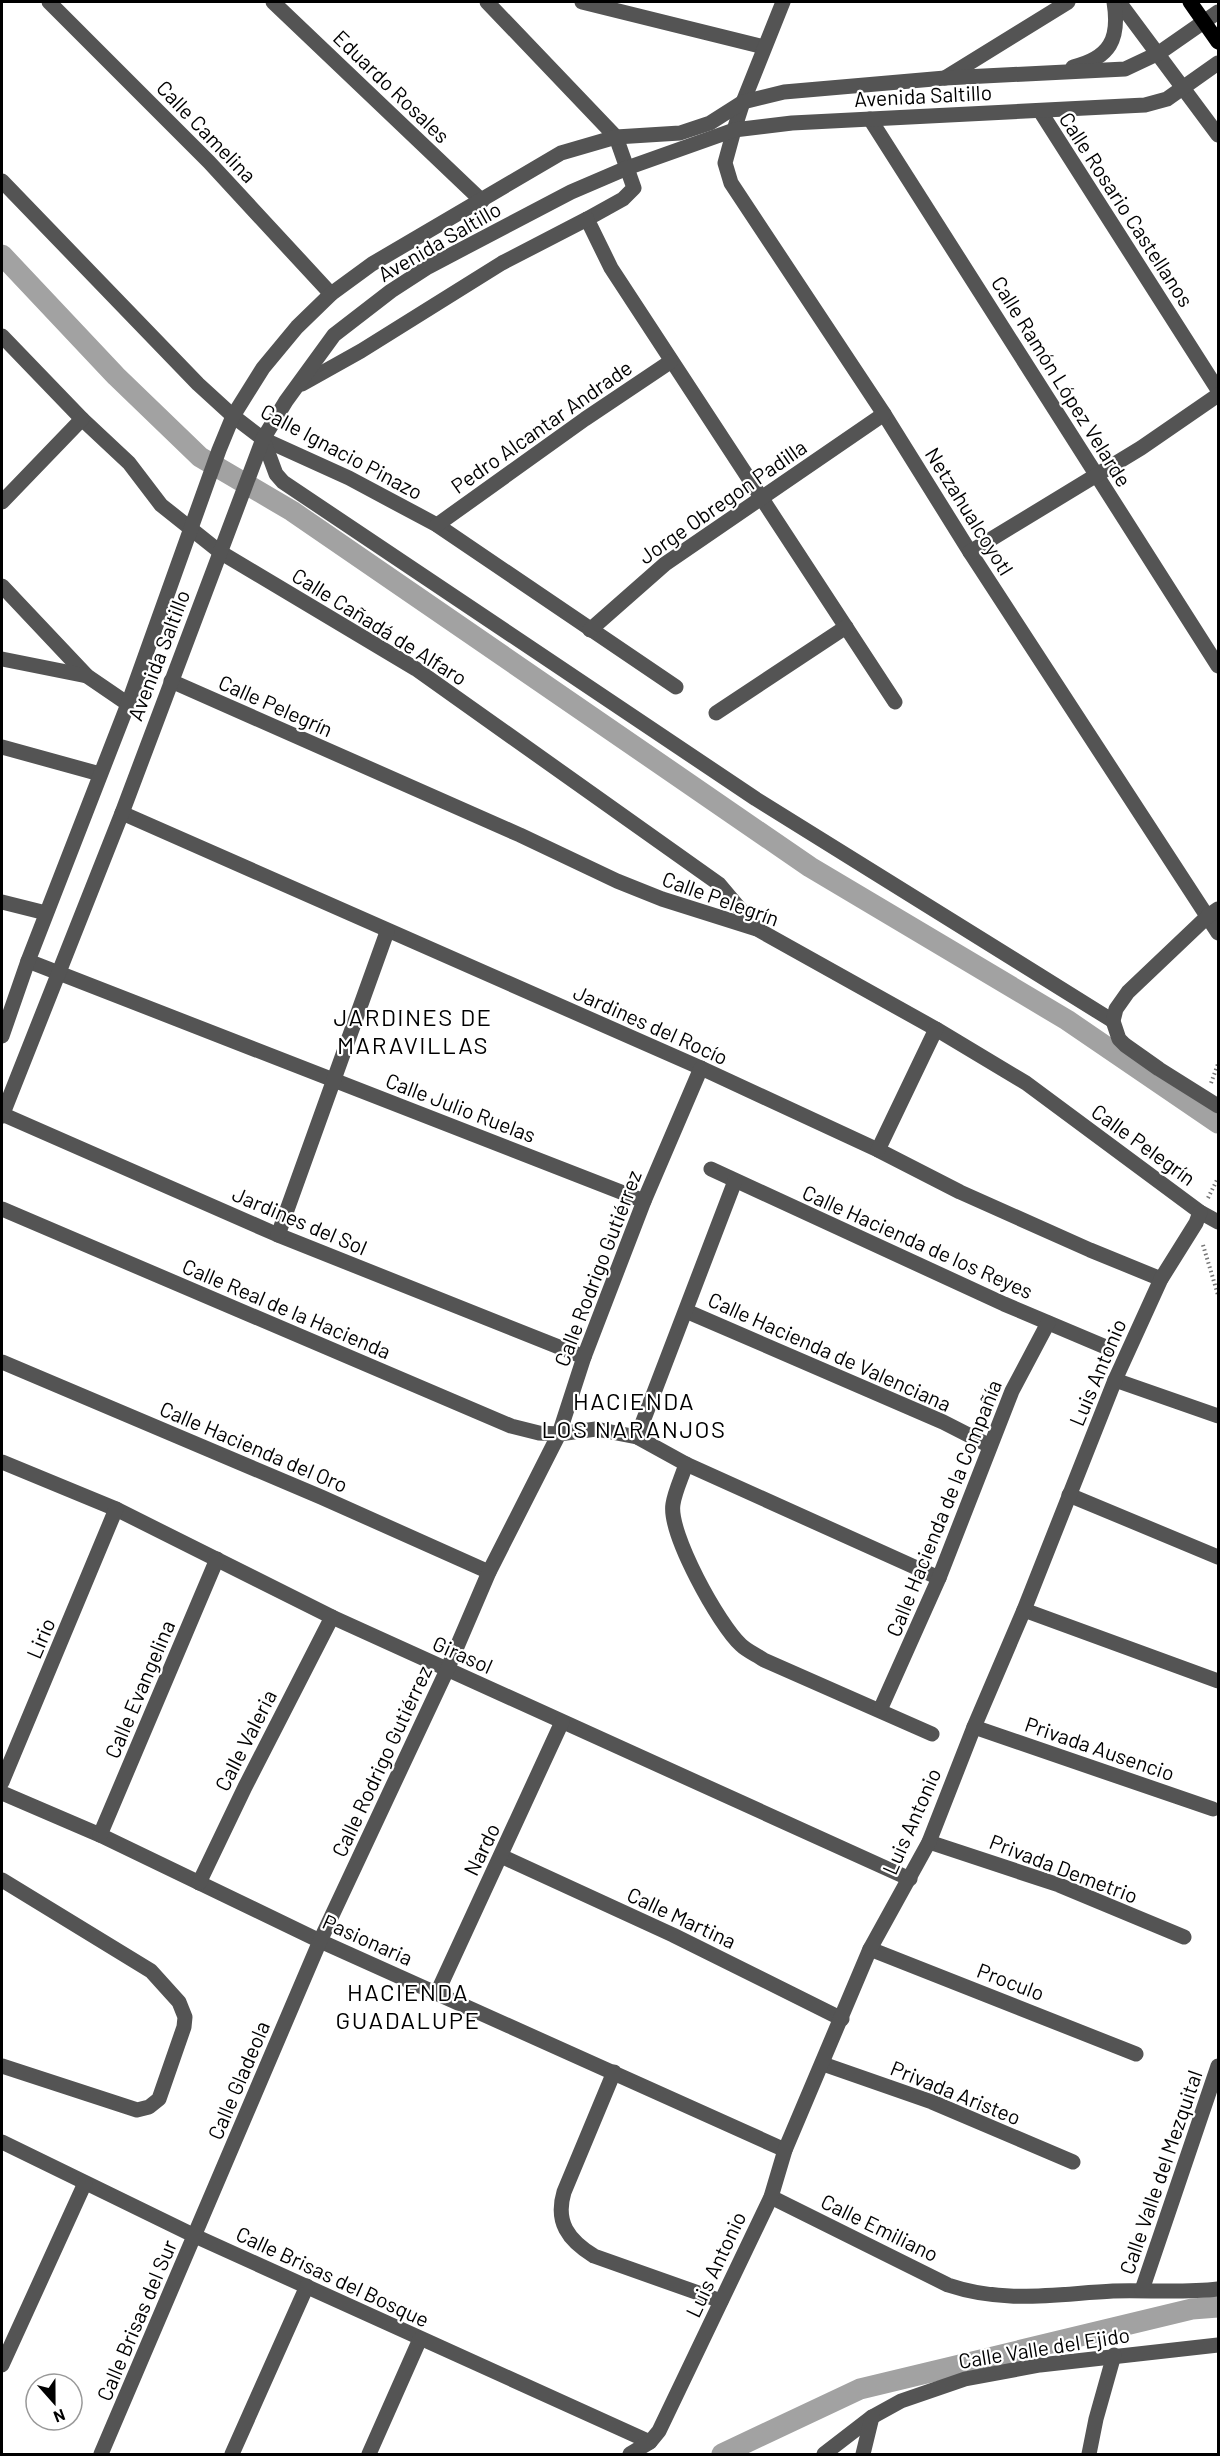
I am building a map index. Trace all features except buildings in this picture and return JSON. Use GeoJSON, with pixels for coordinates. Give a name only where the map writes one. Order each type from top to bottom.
{"type":"FeatureCollection","features":[{"type":"Feature","properties":{"kind":"main road"},"geometry":{"type":"LineString","coordinates":[[1190,2],[1218,42]]}},
{"type":"Feature","properties":{"kind":"street","name":"Calle Camelina"},"geometry":{"type":"LineString","coordinates":[[49,2],[209,162],[331,294]]}},
{"type":"Feature","properties":{"kind":"street","name":"Eduardo Rosales"},"geometry":{"type":"LineString","coordinates":[[273,2],[482,201]]}},
{"type":"Feature","properties":{"kind":"street"},"geometry":{"type":"LineString","coordinates":[[296,387],[361,351],[502,263],[623,199],[634,188],[616,137],[487,2]]}},
{"type":"Feature","properties":{"kind":"street"},"geometry":{"type":"LineString","coordinates":[[582,2],[764,47]]}},
{"type":"Feature","properties":{"kind":"street","name":"Netzahualcoyotl"},"geometry":{"type":"LineString","coordinates":[[783,2],[734,130],[725,163],[731,183],[884,414],[970,552],[1213,913],[1218,933]]}},
{"type":"Feature","properties":{"kind":"street"},"geometry":{"type":"LineString","coordinates":[[945,78],[1068,2]]}},
{"type":"Feature","properties":{"kind":"street"},"geometry":{"type":"LineString","coordinates":[[1046,74],[1079,66],[1106,52],[1116,30],[1117,18],[1114,2]]}},
{"type":"Feature","properties":{"kind":"street"},"geometry":{"type":"LineString","coordinates":[[1119,2],[1218,135]]}},
{"type":"Feature","properties":{"kind":"street","name":"Avenida Saltillo"},"geometry":{"type":"LineString","coordinates":[[2,1036],[46,913],[128,704],[233,416],[262,368],[297,327],[331,294],[372,264],[561,153],[616,137],[680,133],[710,123],[743,102],[784,92],[945,78],[1125,69],[1159,53],[1218,12]]}},
{"type":"Feature","properties":{"kind":"street","name":"Avenida Saltillo"},"geometry":{"type":"LineString","coordinates":[[2,1115],[57,971],[122,813],[263,439],[296,387],[334,335],[391,291],[428,267],[571,192],[627,168],[734,130],[792,123],[870,118],[1145,105],[1167,99],[1218,63]]}},
{"type":"Feature","properties":{"kind":"street","name":"Calle Rosario Castellanos"},"geometry":{"type":"LineString","coordinates":[[1040,111],[1218,390]]}},
{"type":"Feature","properties":{"kind":"street","name":"Calle Ramón López Velarde"},"geometry":{"type":"LineString","coordinates":[[870,118],[1218,666]]}},
{"type":"Feature","properties":{"kind":"street","name":"Calle Ignacio Pinazo"},"geometry":{"type":"LineString","coordinates":[[2,181],[198,384],[233,416],[263,439],[349,478],[437,525],[676,687]]}},
{"type":"Feature","properties":{"kind":"street"},"geometry":{"type":"LineString","coordinates":[[587,219],[610,268],[895,702]]}},
{"type":"Feature","properties":{"kind":"street","name":"Calle Cañadá de Alfaro"},"geometry":{"type":"LineString","coordinates":[[2,336],[82,419],[129,463],[162,505],[220,552],[416,669],[719,884],[757,929]]}},
{"type":"Feature","properties":{"kind":"street","name":"Pedro Alcantar Andrade"},"geometry":{"type":"LineString","coordinates":[[437,525],[585,419],[670,362]]}},
{"type":"Feature","properties":{"kind":"street"},"geometry":{"type":"LineString","coordinates":[[970,552],[1141,448],[1218,395]]}},
{"type":"Feature","properties":{"kind":"street","name":"Jorge Obregon Padilla"},"geometry":{"type":"LineString","coordinates":[[590,630],[665,564],[884,414]]}},
{"type":"Feature","properties":{"kind":"street"},"geometry":{"type":"LineString","coordinates":[[2,502],[82,419]]}},
{"type":"Feature","properties":{"kind":"street"},"geometry":{"type":"LineString","coordinates":[[263,439],[276,474],[283,482],[756,799],[1113,1022]]}},
{"type":"Feature","properties":{"kind":"street"},"geometry":{"type":"LineString","coordinates":[[2,586],[87,676],[128,704]]}},
{"type":"Feature","properties":{"kind":"street"},"geometry":{"type":"LineString","coordinates":[[716,713],[846,627]]}},
{"type":"Feature","properties":{"kind":"street"},"geometry":{"type":"LineString","coordinates":[[2,659],[87,676]]}},
{"type":"Feature","properties":{"kind":"street","name":"Calle Pelegrín"},"geometry":{"type":"LineString","coordinates":[[171,681],[520,834],[628,885],[662,899],[757,929],[936,1029],[1026,1083],[1198,1217],[1218,1222]]}},
{"type":"Feature","properties":{"kind":"street"},"geometry":{"type":"LineString","coordinates":[[2,747],[100,774]]}},
{"type":"Feature","properties":{"kind":"street","name":"Jardines del Rocío"},"geometry":{"type":"LineString","coordinates":[[122,813],[387,932],[701,1068],[878,1150],[960,1192],[1161,1279]]}},
{"type":"Feature","properties":{"kind":"street"},"geometry":{"type":"LineString","coordinates":[[2,902],[46,913]]}},
{"type":"Feature","properties":{"kind":"street"},"geometry":{"type":"LineString","coordinates":[[1213,913],[1128,992],[1116,1009],[1113,1022],[1114,1029],[1125,1045],[1218,1106]]}},
{"type":"Feature","properties":{"kind":"street"},"geometry":{"type":"LineString","coordinates":[[278,1235],[387,932]]}},
{"type":"Feature","properties":{"kind":"street","name":"Calle Julio Ruelas"},"geometry":{"type":"LineString","coordinates":[[28,961],[644,1201]]}},
{"type":"Feature","properties":{"kind":"street"},"geometry":{"type":"LineString","coordinates":[[878,1150],[936,1029]]}},
{"type":"Feature","properties":{"kind":"street","name":"Calle Rodrigo Gutiérrez"},"geometry":{"type":"LineString","coordinates":[[320,1941],[447,1670],[489,1572],[559,1434],[584,1357],[644,1201],[701,1068]]}},
{"type":"Feature","properties":{"kind":"street","name":"Jardines del Sol"},"geometry":{"type":"LineString","coordinates":[[2,1115],[278,1235],[584,1357]]}},
{"type":"Feature","properties":{"kind":"street","name":"Calle Hacienda de los Reyes"},"geometry":{"type":"LineString","coordinates":[[711,1169],[1048,1323],[1108,1348]]}},
{"type":"Feature","properties":{"kind":"street"},"geometry":{"type":"LineString","coordinates":[[637,1437],[735,1181]]}},
{"type":"Feature","properties":{"kind":"street","name":"Calle Real de la Hacienda"},"geometry":{"type":"LineString","coordinates":[[2,1209],[510,1426],[539,1433],[559,1434],[596,1429],[637,1437],[686,1464],[939,1578]]}},
{"type":"Feature","properties":{"kind":"street","name":"Luis Antonio"},"geometry":{"type":"LineString","coordinates":[[650,2442],[668,2413],[771,2197],[785,2150],[870,1948],[929,1842],[1115,1380],[1161,1279],[1198,1217]]}},
{"type":"Feature","properties":{"kind":"street","name":"Calle Hacienda de Valenciana"},"geometry":{"type":"LineString","coordinates":[[686,1311],[943,1422],[990,1446]]}},
{"type":"Feature","properties":{"kind":"street","name":"Calle Hacienda de la Compañía"},"geometry":{"type":"LineString","coordinates":[[880,1710],[939,1578],[1012,1391],[1048,1323]]}},
{"type":"Feature","properties":{"kind":"street","name":"Calle Hacienda del Oro"},"geometry":{"type":"LineString","coordinates":[[2,1362],[310,1492],[489,1572]]}},
{"type":"Feature","properties":{"kind":"street"},"geometry":{"type":"LineString","coordinates":[[1115,1380],[1218,1416]]}},
{"type":"Feature","properties":{"kind":"street"},"geometry":{"type":"LineString","coordinates":[[686,1464],[672,1505],[675,1528],[695,1574],[732,1635],[742,1646],[764,1660],[932,1734]]}},
{"type":"Feature","properties":{"kind":"street","name":"Girasol"},"geometry":{"type":"LineString","coordinates":[[3,1466],[116,1509],[332,1617],[910,1879]]}},
{"type":"Feature","properties":{"kind":"street"},"geometry":{"type":"LineString","coordinates":[[1069,1495],[1218,1557]]}},
{"type":"Feature","properties":{"kind":"street","name":"Lirio"},"geometry":{"type":"LineString","coordinates":[[2,1782],[116,1509]]}},
{"type":"Feature","properties":{"kind":"street","name":"Calle Evangelina"},"geometry":{"type":"LineString","coordinates":[[100,1835],[217,1559]]}},
{"type":"Feature","properties":{"kind":"street"},"geometry":{"type":"LineString","coordinates":[[1024,1610],[1218,1681]]}},
{"type":"Feature","properties":{"kind":"street","name":"Calle Valeria"},"geometry":{"type":"LineString","coordinates":[[199,1883],[332,1617]]}},
{"type":"Feature","properties":{"kind":"street","name":"Nardo"},"geometry":{"type":"LineString","coordinates":[[437,1993],[562,1722]]}},
{"type":"Feature","properties":{"kind":"street","name":"Privada Ausencio"},"geometry":{"type":"LineString","coordinates":[[974,1727],[1213,1809]]}},
{"type":"Feature","properties":{"kind":"street","name":"Pasionaria"},"geometry":{"type":"LineString","coordinates":[[2,1793],[100,1835],[320,1941],[785,2150]]}},
{"type":"Feature","properties":{"kind":"street","name":"Privada Demetrio"},"geometry":{"type":"LineString","coordinates":[[929,1842],[1059,1885],[1184,1937]]}},
{"type":"Feature","properties":{"kind":"street","name":"Calle Martina"},"geometry":{"type":"LineString","coordinates":[[501,1856],[673,1935],[842,2019]]}},
{"type":"Feature","properties":{"kind":"street"},"geometry":{"type":"LineString","coordinates":[[2,1880],[151,1971],[178,2002],[185,2017],[182,2037],[159,2099],[149,2107],[137,2110],[2,2066]]}},
{"type":"Feature","properties":{"kind":"street","name":"Calle Gladeola"},"geometry":{"type":"LineString","coordinates":[[195,2236],[320,1941]]}},
{"type":"Feature","properties":{"kind":"street","name":"Proculo"},"geometry":{"type":"LineString","coordinates":[[870,1948],[1136,2054]]}},
{"type":"Feature","properties":{"kind":"street","name":"Privada Aristeo"},"geometry":{"type":"LineString","coordinates":[[823,2064],[932,2102],[1073,2162]]}},
{"type":"Feature","properties":{"kind":"street","name":"Calle Valle del Mezquital"},"geometry":{"type":"LineString","coordinates":[[1142,2290],[1218,2066]]}},
{"type":"Feature","properties":{"kind":"street"},"geometry":{"type":"LineString","coordinates":[[614,2072],[564,2192],[561,2221],[569,2235],[581,2248],[594,2256],[721,2301]]}},
{"type":"Feature","properties":{"kind":"street","name":"Calle Brisas del Bosque"},"geometry":{"type":"LineString","coordinates":[[2,2142],[195,2236],[650,2442]]}},
{"type":"Feature","properties":{"kind":"street"},"geometry":{"type":"LineString","coordinates":[[2,2365],[85,2183]]}},
{"type":"Feature","properties":{"kind":"street","name":"Calle Emiliano"},"geometry":{"type":"LineString","coordinates":[[771,2197],[948,2285],[971,2293],[1034,2298],[1142,2290],[1218,2289]]}},
{"type":"Feature","properties":{"kind":"street","name":"Calle Brisas del Sur"},"geometry":{"type":"LineString","coordinates":[[101,2454],[195,2236]]}},
{"type":"Feature","properties":{"kind":"street"},"geometry":{"type":"LineString","coordinates":[[232,2454],[307,2286]]}},
{"type":"Feature","properties":{"kind":"street"},"geometry":{"type":"LineString","coordinates":[[369,2454],[420,2339]]}},
{"type":"Feature","properties":{"kind":"street","name":"Calle Valle del Ejido"},"geometry":{"type":"LineString","coordinates":[[824,2454],[872,2416],[901,2401],[965,2379],[1040,2365],[1114,2355],[1218,2345]]}},
{"type":"Feature","properties":{"kind":"street"},"geometry":{"type":"LineString","coordinates":[[1089,2454],[1114,2355]]}},
{"type":"Feature","properties":{"kind":"street"},"geometry":{"type":"LineString","coordinates":[[863,2454],[872,2416]]}},
{"type":"Feature","properties":{"kind":"street"},"geometry":{"type":"LineString","coordinates":[[630,2454],[650,2442]]}},
{"type":"Feature","properties":{"kind":"path"},"geometry":{"type":"LineString","coordinates":[[1198,1217],[1218,1295]]}},
{"type":"Feature","properties":{"kind":"waterway"},"geometry":{"type":"LineString","coordinates":[[2,255],[116,376],[200,457],[292,511],[810,867],[1067,1020],[1218,1123]]}},
{"type":"Feature","properties":{"kind":"waterway"},"geometry":{"type":"LineString","coordinates":[[722,2454],[860,2389],[1192,2309],[1218,2307]]}},
{"type":"Feature","properties":{"kind":"district","name":"JARDINES DE MARAVILLAS"},"geometry":{"type":"Point","coordinates":[413,1030]}},
{"type":"Feature","properties":{"kind":"district","name":"HACIENDA LOS NARANJOS"},"geometry":{"type":"Point","coordinates":[634,1414]}},
{"type":"Feature","properties":{"kind":"district","name":"HACIENDA GUADALUPE"},"geometry":{"type":"Point","coordinates":[408,2005]}}]}
